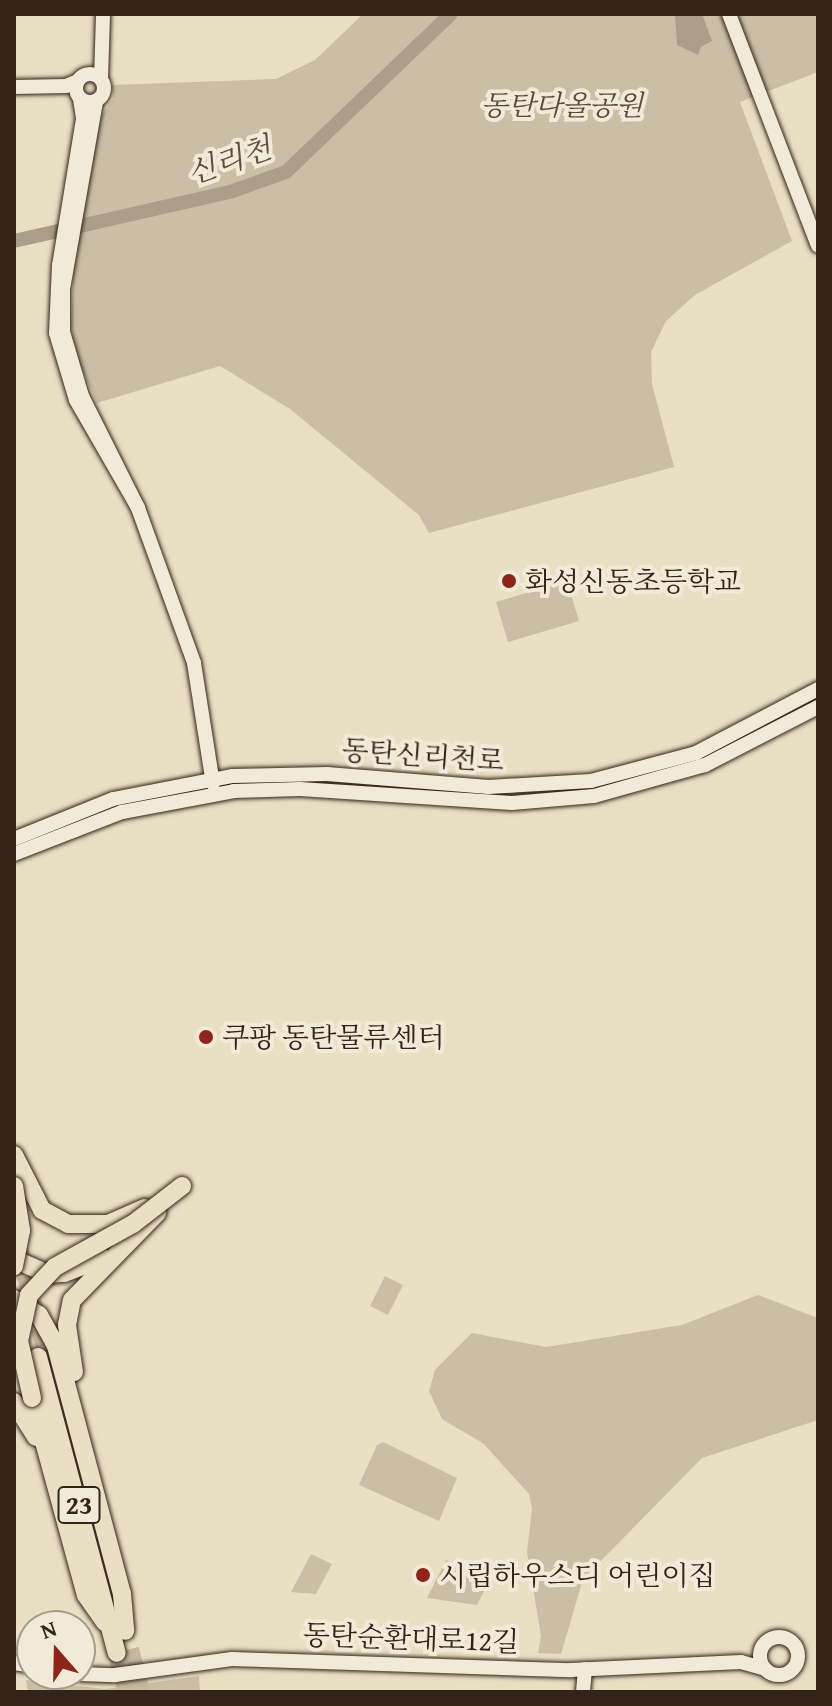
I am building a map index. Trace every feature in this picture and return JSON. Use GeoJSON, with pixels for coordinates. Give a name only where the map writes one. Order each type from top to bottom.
{"type":"FeatureCollection","features":[{"type":"Feature","properties":{"kind":"highway"},"geometry":{"type":"LineString","coordinates":[[14,1155],[42,1210],[80,1227],[132,1215],[182,1186]]}},
{"type":"Feature","properties":{"kind":"highway"},"geometry":{"type":"LineString","coordinates":[[14,1186],[21,1230],[14,1266]]}},
{"type":"Feature","properties":{"kind":"highway"},"geometry":{"type":"LineString","coordinates":[[14,1259],[48,1274],[86,1267],[120,1244],[182,1186]]}},
{"type":"Feature","properties":{"kind":"highway"},"geometry":{"type":"LineString","coordinates":[[120,1641],[86,1595],[51,1468],[23,1400],[19,1341],[29,1295],[55,1267],[120,1232],[182,1186]]}},
{"type":"Feature","properties":{"kind":"highway"},"geometry":{"type":"LineString","coordinates":[[96,1493],[70,1354],[72,1300],[182,1186]]}},
{"type":"Feature","properties":{"kind":"highway"},"geometry":{"type":"LineString","coordinates":[[14,1299],[39,1315],[56,1346],[122,1594],[120,1641]]}},
{"type":"Feature","properties":{"kind":"highway","name":"23"},"geometry":{"type":"LineString","coordinates":[[43,1356],[120,1641]]}},
{"type":"Feature","properties":{"kind":"street"},"geometry":{"type":"LineString","coordinates":[[102,14],[101,79],[104,92],[96,101],[83,140],[63,264],[62,322],[70,363],[138,508],[194,663],[213,786]]}},
{"type":"Feature","properties":{"kind":"street"},"geometry":{"type":"LineString","coordinates":[[83,140],[80,87],[102,14]]}},
{"type":"Feature","properties":{"kind":"street"},"geometry":{"type":"LineString","coordinates":[[729,14],[818,246]]}},
{"type":"Feature","properties":{"kind":"street"},"geometry":{"type":"LineString","coordinates":[[14,93],[80,87],[101,79]]}},
{"type":"Feature","properties":{"kind":"street"},"geometry":{"type":"LineString","coordinates":[[14,87],[80,87],[96,101]]}},
{"type":"Feature","properties":{"kind":"street","name":"동탄신리천로"},"geometry":{"type":"LineString","coordinates":[[14,839],[113,799],[327,774],[520,787],[591,781],[696,753],[818,689]]}},
{"type":"Feature","properties":{"kind":"street","name":"동탄신리천로"},"geometry":{"type":"LineString","coordinates":[[14,854],[122,812],[213,786],[512,803],[594,796],[705,765],[818,707]]}},
{"type":"Feature","properties":{"kind":"street"},"geometry":{"type":"LineString","coordinates":[[741,1662],[767,1641],[790,1640],[799,1655],[794,1668],[783,1675],[765,1669],[760,1657],[767,1641]]}},
{"type":"Feature","properties":{"kind":"street","name":"동탄순환대로12길"},"geometry":{"type":"LineString","coordinates":[[96,1674],[115,1675],[232,1659],[585,1669],[741,1662],[765,1669]]}},
{"type":"Feature","properties":{"kind":"street"},"geometry":{"type":"LineString","coordinates":[[583,1692],[585,1669]]}},
{"type":"Feature","properties":{"kind":"green space","name":"동탄다올공원"},"geometry":{"type":"Polygon","coordinates":[[[363,14],[818,14],[818,72],[740,102],[792,241],[695,295],[666,321],[651,352],[652,384],[674,467],[429,533],[419,515],[290,409],[220,366],[97,403],[78,360],[71,325],[74,264],[98,120],[113,99],[112,85],[276,79],[315,60],[363,14]]]}},
{"type":"Feature","properties":{"kind":"green space"},"geometry":{"type":"Polygon","coordinates":[[[567,581],[579,621],[508,642],[496,602],[567,581]]]}},
{"type":"Feature","properties":{"kind":"green space"},"geometry":{"type":"Polygon","coordinates":[[[385,1276],[403,1285],[388,1315],[370,1306],[385,1276]]]}},
{"type":"Feature","properties":{"kind":"green space"},"geometry":{"type":"Polygon","coordinates":[[[758,1295],[818,1318],[818,1420],[702,1458],[583,1579],[561,1654],[538,1653],[541,1636],[527,1552],[532,1509],[529,1494],[484,1444],[442,1419],[429,1391],[435,1370],[472,1333],[546,1347],[682,1325],[758,1295]]]}},
{"type":"Feature","properties":{"kind":"green space"},"geometry":{"type":"Polygon","coordinates":[[[383,1442],[457,1478],[439,1521],[359,1485],[377,1445],[383,1442]]]}},
{"type":"Feature","properties":{"kind":"green space"},"geometry":{"type":"Polygon","coordinates":[[[311,1554],[332,1564],[316,1594],[291,1592],[311,1554]]]}},
{"type":"Feature","properties":{"kind":"green space"},"geometry":{"type":"Polygon","coordinates":[[[446,1560],[489,1581],[477,1605],[427,1598],[446,1560]]]}},
{"type":"Feature","properties":{"kind":"green space"},"geometry":{"type":"Polygon","coordinates":[[[199,1676],[200,1692],[28,1690],[105,1689],[199,1676]]]}},
{"type":"Feature","properties":{"kind":"shaded area"},"geometry":{"type":"Polygon","coordinates":[[[675,14],[702,14],[712,41],[701,47],[698,55],[677,45],[675,14]]]}},
{"type":"Feature","properties":{"kind":"waterway","name":"신리천"},"geometry":{"type":"LineString","coordinates":[[14,241],[230,192],[286,172],[451,14]]}},
{"type":"Feature","properties":{"kind":"tunnel"},"geometry":{"type":"LineString","coordinates":[[19,1250],[47,1355]]}},
{"type":"Feature","properties":{"kind":"tunnel"},"geometry":{"type":"LineString","coordinates":[[130,1649],[141,1692]]}},
{"type":"Feature","properties":{"kind":"tunnel"},"geometry":{"type":"LineString","coordinates":[[117,1653],[127,1692]]}},
{"type":"Feature","properties":{"kind":"place","name":"화성신동초등학교"},"geometry":{"type":"Point","coordinates":[509,581]}},
{"type":"Feature","properties":{"kind":"place","name":"쿠팡 동탄물류센터"},"geometry":{"type":"Point","coordinates":[206,1037]}},
{"type":"Feature","properties":{"kind":"place","name":"시립하우스디 어린이집"},"geometry":{"type":"Point","coordinates":[423,1575]}}]}
